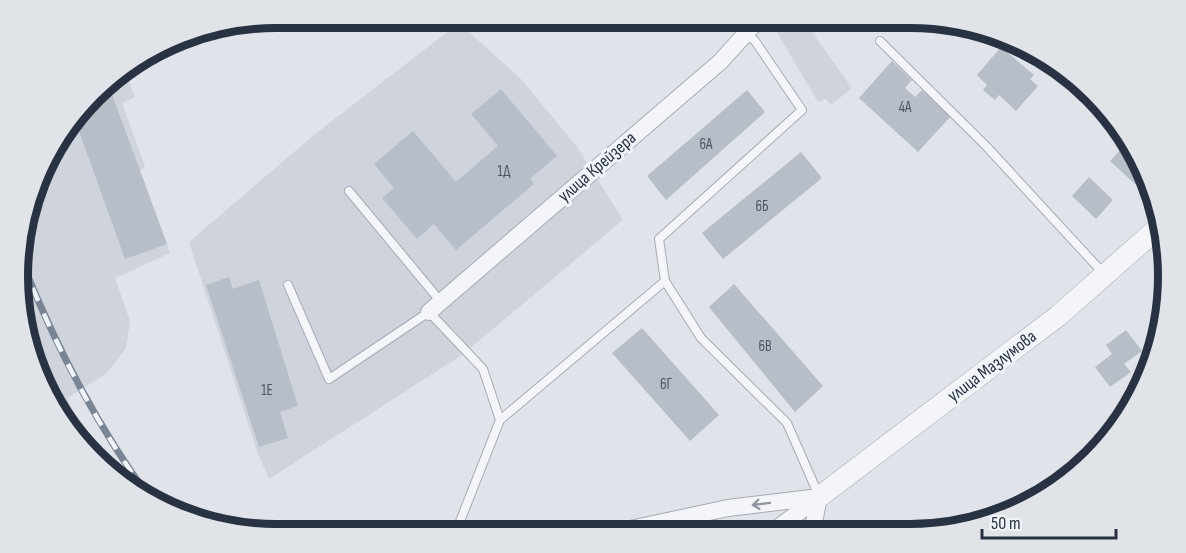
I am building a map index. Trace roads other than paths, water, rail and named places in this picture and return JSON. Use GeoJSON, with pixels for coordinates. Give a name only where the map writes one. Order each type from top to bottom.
{"type":"FeatureCollection","features":[{"type":"Feature","properties":{"kind":"street","name":"улица Крейзера"},"geometry":{"type":"LineString","coordinates":[[435,307],[720,62],[751,28]]}},
{"type":"Feature","properties":{"kind":"street","name":"улица Мазлумова"},"geometry":{"type":"LineString","coordinates":[[819,497],[1058,316],[1153,232]]}},
{"type":"Feature","properties":{"kind":"street"},"geometry":{"type":"LineString","coordinates":[[783,524],[819,497]]}},
{"type":"Feature","properties":{"kind":"street"},"geometry":{"type":"LineString","coordinates":[[814,524],[819,497]]}},
{"type":"Feature","properties":{"kind":"street"},"geometry":{"type":"LineString","coordinates":[[654,524],[728,508],[819,497]]}},
{"type":"Feature","properties":{"kind":"lane"},"geometry":{"type":"LineString","coordinates":[[747,33],[755,41],[802,110],[659,239],[665,281],[701,338],[786,423],[819,497]]}},
{"type":"Feature","properties":{"kind":"lane"},"geometry":{"type":"LineString","coordinates":[[880,40],[986,146],[1105,275]]}},
{"type":"Feature","properties":{"kind":"lane"},"geometry":{"type":"LineString","coordinates":[[349,191],[483,369],[501,420]]}},
{"type":"Feature","properties":{"kind":"lane"},"geometry":{"type":"LineString","coordinates":[[459,524],[501,420],[665,281]]}},
{"type":"Feature","properties":{"kind":"lane"},"geometry":{"type":"LineString","coordinates":[[288,285],[329,379],[435,307]]}},
{"type":"Feature","properties":{"kind":"railway"},"geometry":{"type":"LineString","coordinates":[[28,276],[78,384],[111,441],[139,483]]}}]}
